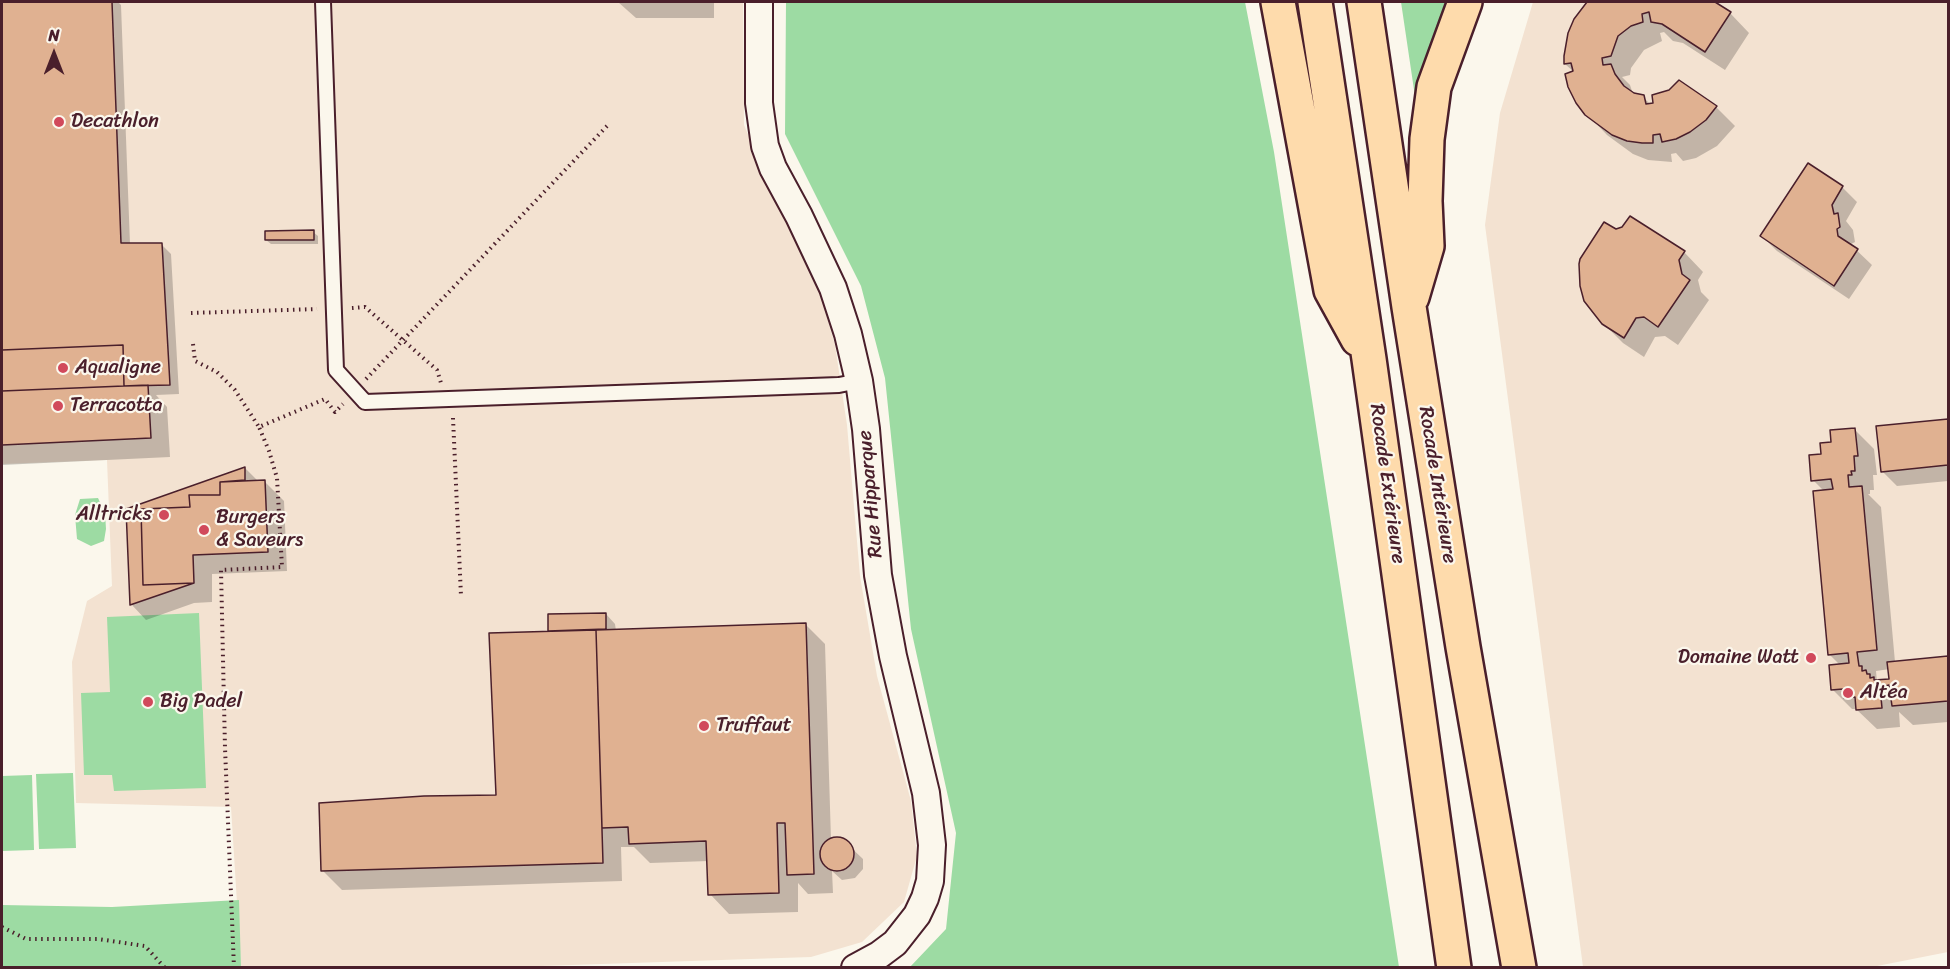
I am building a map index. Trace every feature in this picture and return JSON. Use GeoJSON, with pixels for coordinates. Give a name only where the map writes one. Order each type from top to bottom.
{"type":"FeatureCollection","features":[{"type":"Feature","properties":{"kind":"highway"},"geometry":{"type":"LineString","coordinates":[[1278,2],[1331,290],[1369,359]]}},
{"type":"Feature","properties":{"kind":"highway","name":"Rocade Extérieure"},"geometry":{"type":"LineString","coordinates":[[1315,2],[1369,359],[1454,968]]}},
{"type":"Feature","properties":{"kind":"highway","name":"Rocade Intérieure"},"geometry":{"type":"LineString","coordinates":[[1364,2],[1461,636],[1519,968]]}},
{"type":"Feature","properties":{"kind":"highway"},"geometry":{"type":"LineString","coordinates":[[1409,307],[1427,246],[1426,139],[1434,87],[1465,2]]}},
{"type":"Feature","properties":{"kind":"street","name":"Rue Hipparque"},"geometry":{"type":"LineString","coordinates":[[759,2],[759,103],[765,146],[773,168],[800,216],[833,288],[848,334],[859,381],[866,429],[878,575],[892,656],[926,793],[932,863],[925,898],[907,930],[895,943],[855,968]]}},
{"type":"Feature","properties":{"kind":"lane"},"geometry":{"type":"LineString","coordinates":[[323,2],[336,370],[365,402],[839,386],[859,381]]}},
{"type":"Feature","properties":{"kind":"path"},"geometry":{"type":"LineString","coordinates":[[259,428],[325,399],[335,412],[607,126]]}},
{"type":"Feature","properties":{"kind":"path"},"geometry":{"type":"LineString","coordinates":[[193,344],[195,361],[216,372],[235,390],[259,428],[269,451],[276,478],[282,567],[221,570],[225,748],[234,968]]}},
{"type":"Feature","properties":{"kind":"path"},"geometry":{"type":"LineString","coordinates":[[2,927],[26,939],[98,939],[145,946],[165,968]]}},
{"type":"Feature","properties":{"kind":"shaded area"},"geometry":{"type":"Polygon","coordinates":[[[2,2],[743,2],[744,125],[817,282],[835,345],[847,425],[860,576],[877,676],[911,801],[917,856],[904,902],[862,942],[811,957],[482,968],[241,967],[231,807],[76,803],[72,662],[87,601],[112,586],[107,460],[2,464],[2,2]]]}},
{"type":"Feature","properties":{"kind":"shaded area"},"geometry":{"type":"Polygon","coordinates":[[[1533,2],[1948,2],[1948,952],[1867,968],[1583,967],[1485,225],[1500,113],[1533,2]]]}},
{"type":"Feature","properties":{"kind":"green space"},"geometry":{"type":"Polygon","coordinates":[[[786,2],[1245,2],[1274,152],[1399,967],[910,967],[946,929],[956,833],[911,629],[885,378],[861,286],[785,134],[786,2]]]}},
{"type":"Feature","properties":{"kind":"green space"},"geometry":{"type":"Polygon","coordinates":[[[1401,2],[1451,2],[1417,110],[1401,2]]]}},
{"type":"Feature","properties":{"kind":"green space"},"geometry":{"type":"Polygon","coordinates":[[[98,498],[105,513],[106,529],[104,541],[91,546],[77,539],[75,515],[80,499],[98,498]]]}},
{"type":"Feature","properties":{"kind":"green space"},"geometry":{"type":"Polygon","coordinates":[[[199,613],[206,788],[114,791],[112,775],[84,775],[81,693],[110,692],[107,617],[199,613]]]}},
{"type":"Feature","properties":{"kind":"green space"},"geometry":{"type":"Polygon","coordinates":[[[73,773],[76,848],[39,849],[36,774],[73,773]]]}},
{"type":"Feature","properties":{"kind":"green space"},"geometry":{"type":"Polygon","coordinates":[[[32,775],[34,850],[2,851],[2,776],[32,775]]]}},
{"type":"Feature","properties":{"kind":"green space"},"geometry":{"type":"Polygon","coordinates":[[[239,900],[241,967],[2,967],[2,905],[112,907],[239,900]]]}},
{"type":"Feature","properties":{"kind":"building","name":"Decathlon"},"geometry":{"type":"Polygon","coordinates":[[[2,2],[112,2],[121,243],[162,243],[170,385],[124,386],[123,345],[2,350],[2,2]]]}},
{"type":"Feature","properties":{"kind":"building"},"geometry":{"type":"Polygon","coordinates":[[[1587,2],[1715,2],[1731,12],[1705,52],[1662,24],[1651,22],[1649,12],[1642,14],[1643,22],[1631,26],[1618,36],[1611,56],[1602,58],[1603,65],[1611,64],[1624,86],[1634,93],[1644,95],[1646,104],[1653,103],[1652,95],[1669,90],[1679,80],[1717,106],[1706,120],[1676,139],[1662,142],[1660,134],[1653,135],[1653,143],[1642,143],[1627,141],[1612,135],[1585,115],[1568,87],[1565,74],[1573,71],[1571,63],[1564,64],[1564,56],[1568,33],[1574,19],[1587,2]]]}},
{"type":"Feature","properties":{"kind":"building"},"geometry":{"type":"Polygon","coordinates":[[[1808,163],[1843,186],[1832,205],[1834,214],[1838,213],[1840,227],[1837,229],[1838,236],[1858,249],[1834,286],[1760,236],[1808,163]]]}},
{"type":"Feature","properties":{"kind":"building"},"geometry":{"type":"Polygon","coordinates":[[[1630,216],[1685,251],[1679,260],[1682,274],[1690,280],[1658,327],[1644,317],[1636,318],[1624,338],[1602,324],[1584,301],[1580,286],[1579,264],[1604,222],[1616,229],[1622,227],[1630,216]]]}},
{"type":"Feature","properties":{"kind":"building"},"geometry":{"type":"Polygon","coordinates":[[[314,230],[314,240],[265,240],[265,231],[314,230]]]}},
{"type":"Feature","properties":{"kind":"building","name":"Aqualigne"},"geometry":{"type":"Polygon","coordinates":[[[123,345],[124,386],[2,391],[2,350],[123,345]]]}},
{"type":"Feature","properties":{"kind":"building"},"geometry":{"type":"Polygon","coordinates":[[[148,385],[151,438],[2,445],[2,391],[148,385]]]}},
{"type":"Feature","properties":{"kind":"building"},"geometry":{"type":"Polygon","coordinates":[[[1948,419],[1948,465],[1881,472],[1876,426],[1948,419]]]}},
{"type":"Feature","properties":{"kind":"building"},"geometry":{"type":"Polygon","coordinates":[[[1855,428],[1858,456],[1854,456],[1855,471],[1851,471],[1852,475],[1848,475],[1849,487],[1862,486],[1877,650],[1857,652],[1859,666],[1862,666],[1862,671],[1866,670],[1867,674],[1870,674],[1870,678],[1874,677],[1874,680],[1889,679],[1887,662],[1948,656],[1948,701],[1892,706],[1889,685],[1880,687],[1882,708],[1856,710],[1855,697],[1844,698],[1843,689],[1831,690],[1829,665],[1849,663],[1848,653],[1828,655],[1813,491],[1833,489],[1831,479],[1811,481],[1809,455],[1821,454],[1820,443],[1831,442],[1830,430],[1855,428]]]}},
{"type":"Feature","properties":{"kind":"building"},"geometry":{"type":"Polygon","coordinates":[[[245,467],[245,480],[220,482],[220,495],[189,495],[190,507],[141,509],[143,585],[194,583],[130,605],[126,509],[245,467]]]}},
{"type":"Feature","properties":{"kind":"building","name":"Burgers & Saveurs"},"geometry":{"type":"Polygon","coordinates":[[[265,480],[268,552],[193,555],[194,583],[143,585],[141,509],[190,507],[189,495],[220,495],[220,482],[265,480]]]}},
{"type":"Feature","properties":{"kind":"building"},"geometry":{"type":"Polygon","coordinates":[[[606,613],[606,629],[548,631],[548,614],[606,613]]]}},
{"type":"Feature","properties":{"kind":"building","name":"Truffaut"},"geometry":{"type":"Polygon","coordinates":[[[806,623],[814,874],[787,875],[785,823],[777,823],[779,893],[708,895],[706,841],[629,844],[628,827],[602,828],[596,630],[806,623]]]}},
{"type":"Feature","properties":{"kind":"building"},"geometry":{"type":"Polygon","coordinates":[[[596,630],[603,863],[321,871],[319,803],[424,796],[496,795],[489,633],[596,630]]]}},
{"type":"Feature","properties":{"kind":"building"},"geometry":{"type":"Polygon","coordinates":[[[837,837],[849,842],[854,854],[849,866],[837,871],[825,866],[820,854],[825,842],[837,837]]]}},
{"type":"Feature","properties":{"kind":"place","name":"Decathlon"},"geometry":{"type":"Point","coordinates":[59,122]}},
{"type":"Feature","properties":{"kind":"place","name":"Aqualigne"},"geometry":{"type":"Point","coordinates":[63,368]}},
{"type":"Feature","properties":{"kind":"place","name":"Terracotta"},"geometry":{"type":"Point","coordinates":[58,406]}},
{"type":"Feature","properties":{"kind":"place","name":"Alltricks"},"geometry":{"type":"Point","coordinates":[164,515]}},
{"type":"Feature","properties":{"kind":"place","name":"Burgers & Saveurs"},"geometry":{"type":"Point","coordinates":[204,530]}},
{"type":"Feature","properties":{"kind":"place","name":"Domaine Watt"},"geometry":{"type":"Point","coordinates":[1811,658]}},
{"type":"Feature","properties":{"kind":"place","name":"Altéa"},"geometry":{"type":"Point","coordinates":[1848,693]}},
{"type":"Feature","properties":{"kind":"place","name":"Big Padel"},"geometry":{"type":"Point","coordinates":[148,702]}},
{"type":"Feature","properties":{"kind":"place","name":"Truffaut"},"geometry":{"type":"Point","coordinates":[704,726]}}]}
